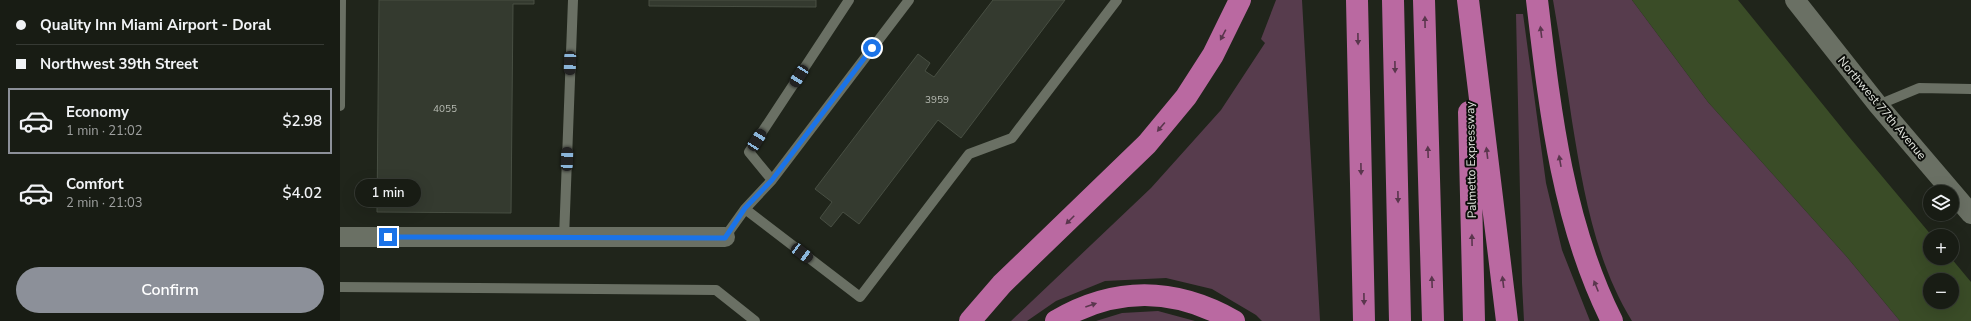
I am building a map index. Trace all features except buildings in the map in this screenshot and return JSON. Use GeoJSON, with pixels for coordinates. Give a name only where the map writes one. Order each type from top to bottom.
{"type":"FeatureCollection","features":[{"type":"Feature","properties":{"kind":"highway"},"geometry":{"type":"LineString","coordinates":[[970,321],[1002,284],[1147,144],[1186,97],[1213,55],[1240,0]]}},
{"type":"Feature","properties":{"kind":"highway"},"geometry":{"type":"LineString","coordinates":[[1357,0],[1364,321]]}},
{"type":"Feature","properties":{"kind":"highway"},"geometry":{"type":"LineString","coordinates":[[1393,0],[1400,321]]}},
{"type":"Feature","properties":{"kind":"highway"},"geometry":{"type":"LineString","coordinates":[[1424,0],[1433,321]]}},
{"type":"Feature","properties":{"kind":"highway"},"geometry":{"type":"LineString","coordinates":[[1467,0],[1507,321]]}},
{"type":"Feature","properties":{"kind":"highway","name":"Palmetto Expressway"},"geometry":{"type":"LineString","coordinates":[[1467,0],[1474,321]]}},
{"type":"Feature","properties":{"kind":"highway"},"geometry":{"type":"LineString","coordinates":[[1538,0],[1550,104],[1566,193],[1585,258],[1601,300],[1612,321]]}},
{"type":"Feature","properties":{"kind":"highway"},"geometry":{"type":"LineString","coordinates":[[1056,321],[1078,309],[1098,302],[1116,297],[1152,294],[1186,300],[1207,307],[1234,321]]}},
{"type":"Feature","properties":{"kind":"street","name":"Northwest 77th Avenue"},"geometry":{"type":"LineString","coordinates":[[1795,0],[1878,105],[1971,214]]}},
{"type":"Feature","properties":{"kind":"street"},"geometry":{"type":"LineString","coordinates":[[340,237],[725,238]]}},
{"type":"Feature","properties":{"kind":"lane"},"geometry":{"type":"LineString","coordinates":[[340,106],[341,0]]}},
{"type":"Feature","properties":{"kind":"lane"},"geometry":{"type":"LineString","coordinates":[[564,238],[573,0]]}},
{"type":"Feature","properties":{"kind":"lane"},"geometry":{"type":"LineString","coordinates":[[772,180],[749,152],[849,0]]}},
{"type":"Feature","properties":{"kind":"lane"},"geometry":{"type":"LineString","coordinates":[[725,238],[745,208],[772,180],[909,0]]}},
{"type":"Feature","properties":{"kind":"lane"},"geometry":{"type":"LineString","coordinates":[[745,208],[860,297],[969,154],[1012,138],[1117,0]]}},
{"type":"Feature","properties":{"kind":"lane"},"geometry":{"type":"LineString","coordinates":[[1878,105],[1919,88],[1971,89]]}},
{"type":"Feature","properties":{"kind":"lane"},"geometry":{"type":"LineString","coordinates":[[340,287],[716,290],[745,317],[755,321]]}},
{"type":"Feature","properties":{"kind":"shaded area"},"geometry":{"type":"Polygon","coordinates":[[[1276,0],[1302,0],[1320,321],[1262,321],[1256,315],[1212,289],[1166,278],[1105,281],[1056,301],[1027,321],[1011,321],[1151,188],[1221,110],[1265,43],[1261,39],[1276,0]]]}},
{"type":"Feature","properties":{"kind":"shaded area"},"geometry":{"type":"Polygon","coordinates":[[[1553,0],[1632,0],[1708,102],[1847,257],[1900,321],[1632,321],[1619,298],[1609,274],[1592,224],[1576,147],[1553,0]]]}},
{"type":"Feature","properties":{"kind":"shaded area"},"geometry":{"type":"Polygon","coordinates":[[[1632,0],[1738,0],[1926,229],[1923,229],[1923,265],[1957,265],[1971,282],[1971,321],[1900,321],[1847,257],[1708,102],[1632,0]]]}},
{"type":"Feature","properties":{"kind":"shaded area"},"geometry":{"type":"Polygon","coordinates":[[[1516,14],[1523,14],[1546,183],[1562,250],[1590,321],[1524,321],[1516,14]]]}},
{"type":"Feature","properties":{"kind":"shaded area"},"geometry":{"type":"Polygon","coordinates":[[[1158,311],[1195,321],[1096,321],[1122,313],[1158,311]]]}},
{"type":"Feature","properties":{"kind":"route"},"geometry":{"type":"LineString","coordinates":[[388,237],[725,238],[745,208],[772,180],[872,48]]}}]}
